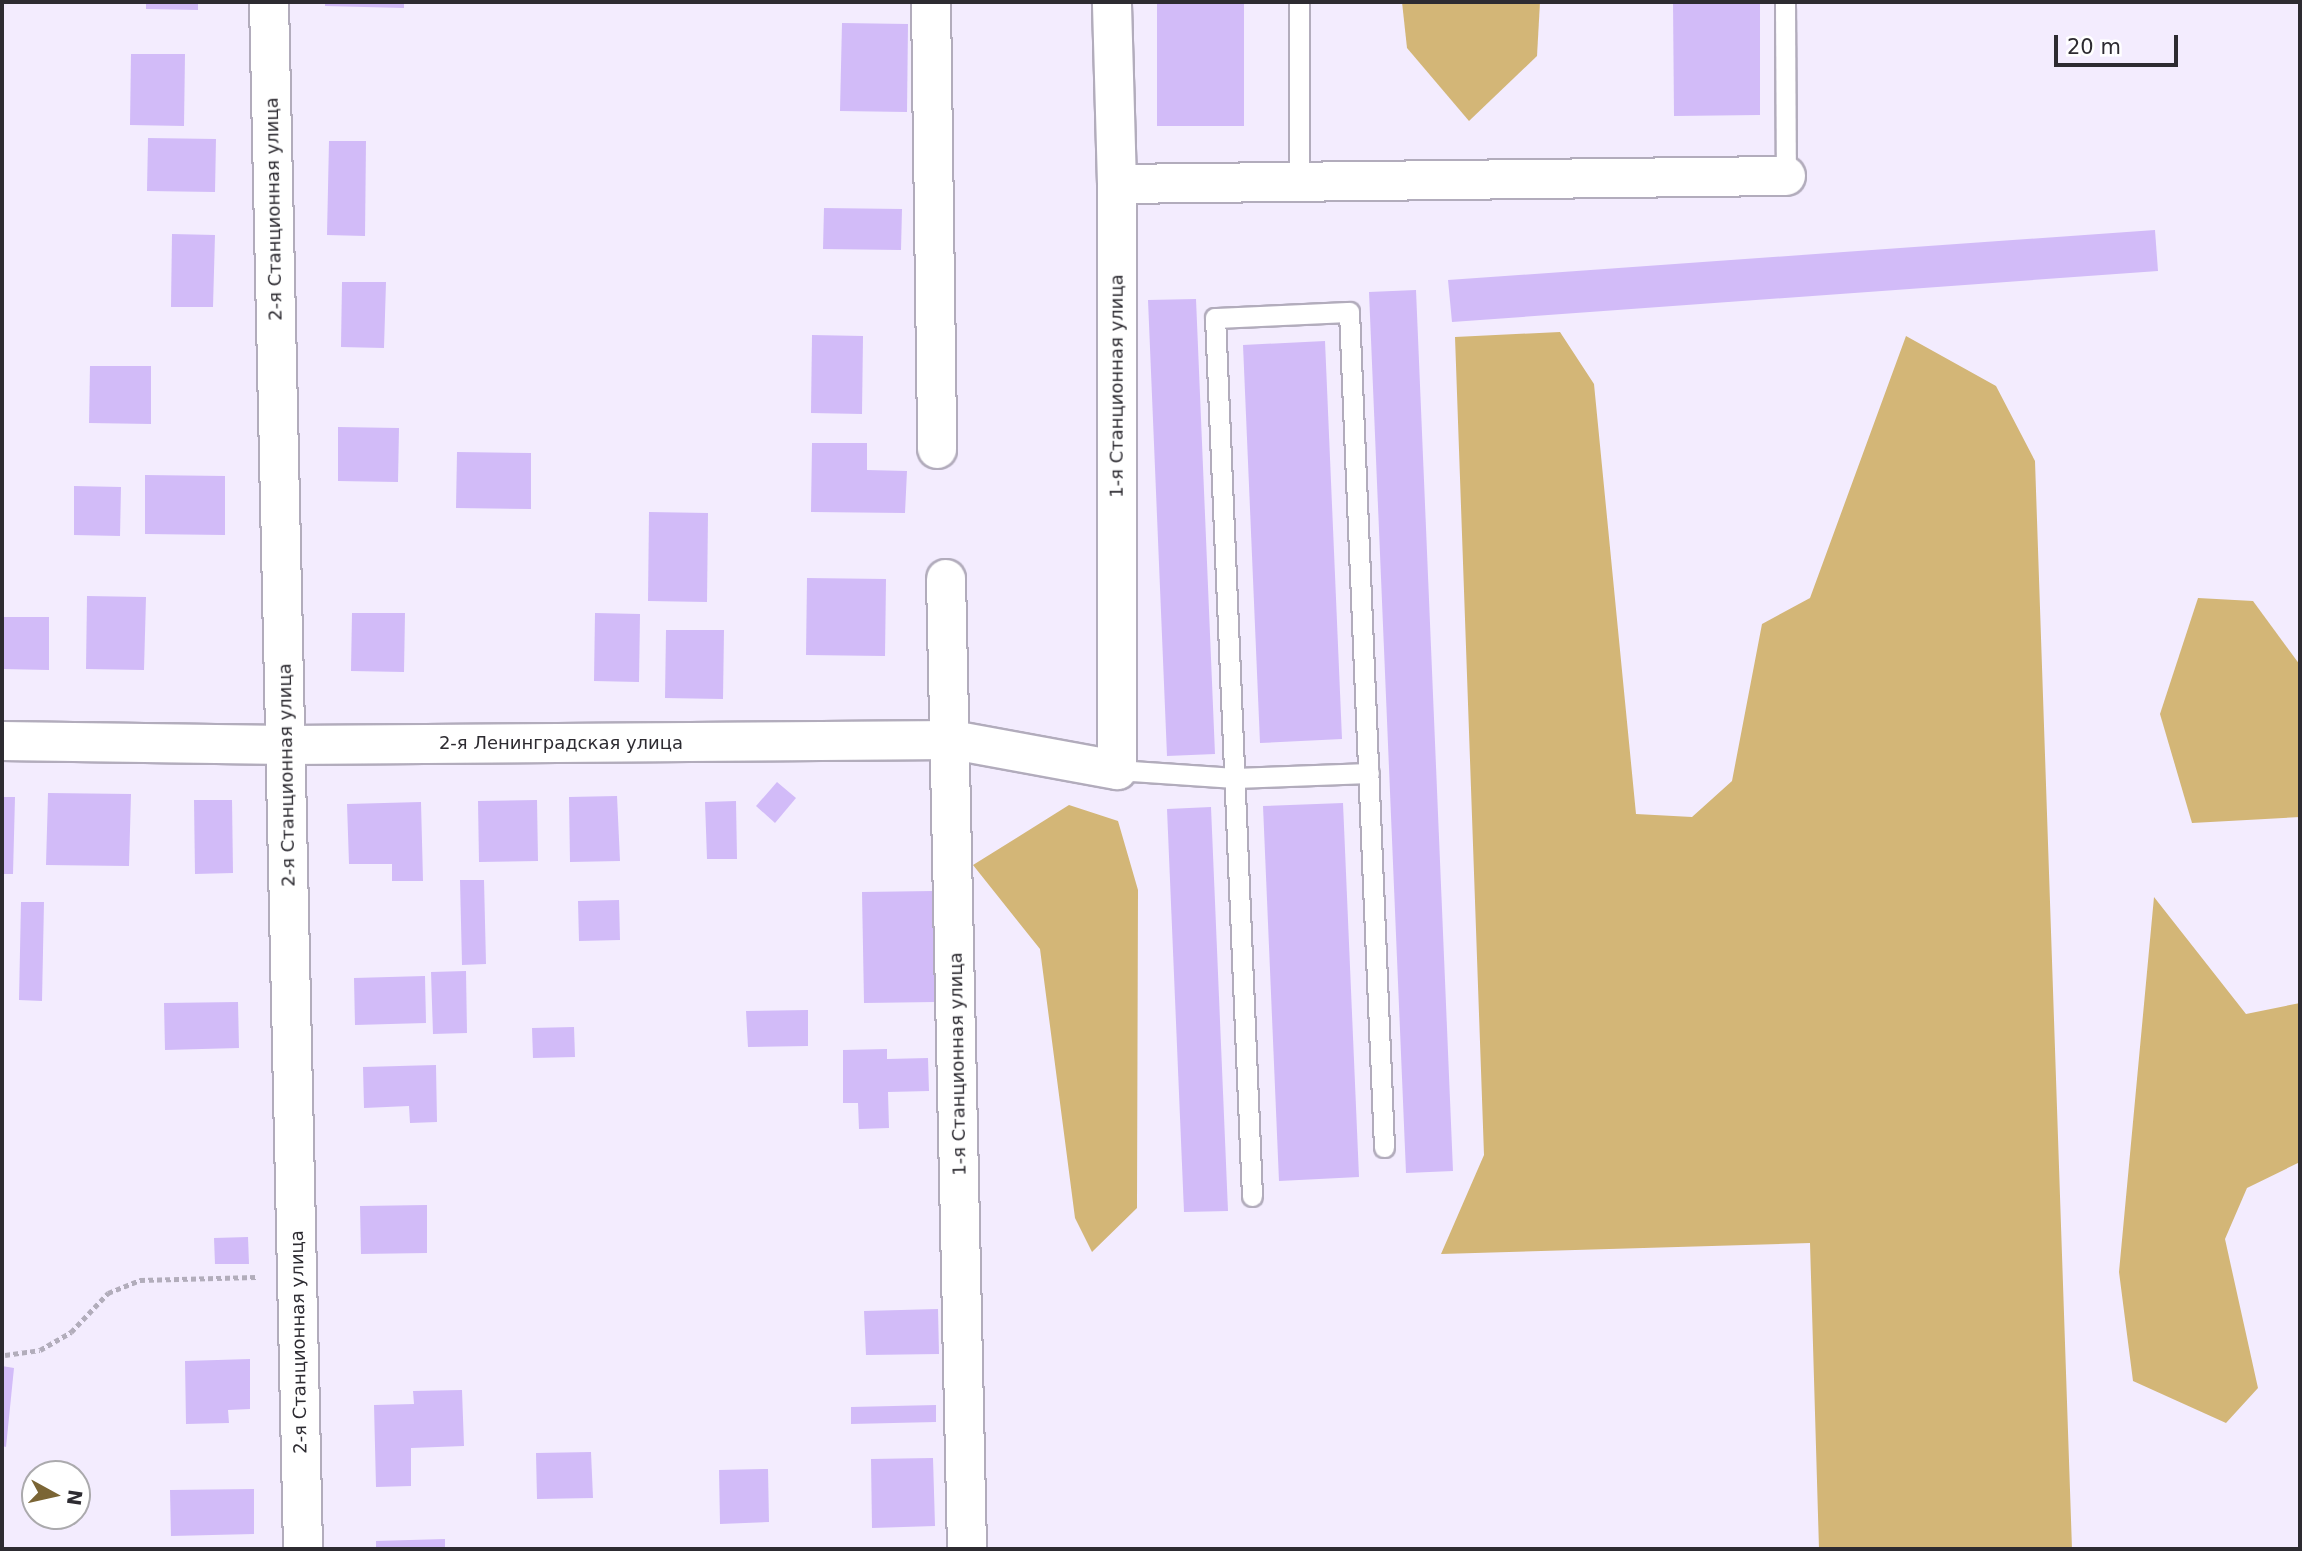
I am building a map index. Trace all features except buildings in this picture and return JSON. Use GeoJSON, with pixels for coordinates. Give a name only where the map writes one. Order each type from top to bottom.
{"type":"FeatureCollection","features":[{"type":"Feature","properties":{"kind":"street","name":"2-я Станционная улица"},"geometry":{"type":"LineString","coordinates":[[269,2],[303,1549]]}},
{"type":"Feature","properties":{"kind":"street"},"geometry":{"type":"LineString","coordinates":[[932,2],[937,449]]}},
{"type":"Feature","properties":{"kind":"street","name":"1-я Станционная улица"},"geometry":{"type":"LineString","coordinates":[[1112,2],[1117,184],[1117,770]]}},
{"type":"Feature","properties":{"kind":"street"},"geometry":{"type":"LineString","coordinates":[[1117,184],[1298,179],[1786,176]]}},
{"type":"Feature","properties":{"kind":"street","name":"1-я Станционная улица"},"geometry":{"type":"LineString","coordinates":[[946,579],[953,740],[967,1549]]}},
{"type":"Feature","properties":{"kind":"street","name":"2-я Ленинградская улица"},"geometry":{"type":"LineString","coordinates":[[2,741],[287,744],[953,740],[1117,770]]}},
{"type":"Feature","properties":{"kind":"lane"},"geometry":{"type":"LineString","coordinates":[[1298,2],[1298,179]]}},
{"type":"Feature","properties":{"kind":"lane"},"geometry":{"type":"LineString","coordinates":[[1785,2],[1786,176]]}},
{"type":"Feature","properties":{"kind":"lane"},"geometry":{"type":"LineString","coordinates":[[1252,1196],[1215,318],[1349,312],[1384,1147]]}},
{"type":"Feature","properties":{"kind":"lane"},"geometry":{"type":"LineString","coordinates":[[1117,770],[1235,778],[1369,773]]}},
{"type":"Feature","properties":{"kind":"path"},"geometry":{"type":"LineString","coordinates":[[5,1355],[40,1350],[71,1332],[108,1293],[140,1280],[298,1276]]}},
{"type":"Feature","properties":{"kind":"shaded area"},"geometry":{"type":"Polygon","coordinates":[[[1402,2],[1540,2],[1537,56],[1469,121],[1407,48],[1402,2]]]}},
{"type":"Feature","properties":{"kind":"shaded area"},"geometry":{"type":"Polygon","coordinates":[[[1560,332],[1594,384],[1636,814],[1692,817],[1732,781],[1762,624],[1810,598],[1906,336],[1996,386],[2035,461],[2072,1549],[1819,1549],[1810,1243],[1441,1254],[1484,1155],[1455,337],[1560,332]]]}},
{"type":"Feature","properties":{"kind":"shaded area"},"geometry":{"type":"Polygon","coordinates":[[[2198,598],[2253,601],[2300,665],[2300,817],[2192,823],[2160,714],[2198,598]]]}},
{"type":"Feature","properties":{"kind":"shaded area"},"geometry":{"type":"Polygon","coordinates":[[[1069,805],[1118,821],[1138,890],[1137,1208],[1092,1252],[1075,1218],[1040,949],[973,865],[1069,805]]]}},
{"type":"Feature","properties":{"kind":"shaded area"},"geometry":{"type":"Polygon","coordinates":[[[2154,897],[2246,1014],[2300,1003],[2300,1162],[2247,1188],[2225,1239],[2258,1388],[2226,1423],[2133,1381],[2119,1272],[2154,897]]]}}]}
